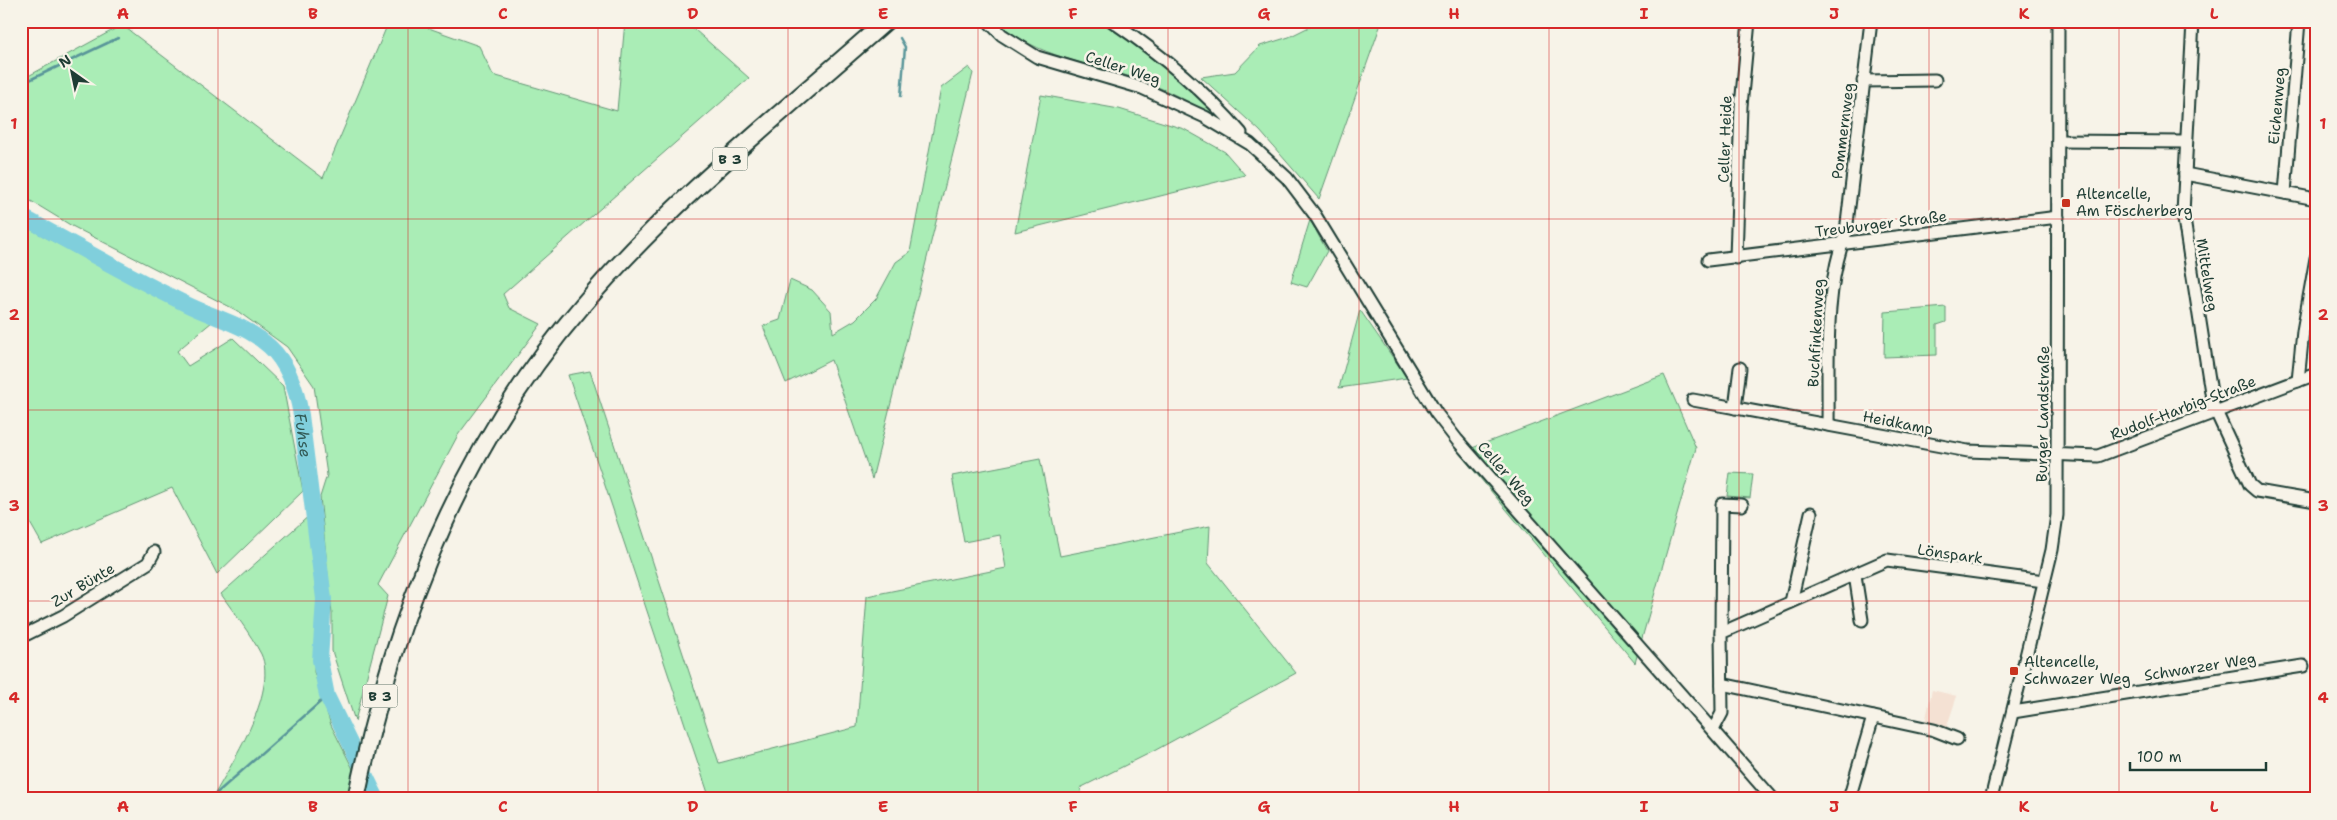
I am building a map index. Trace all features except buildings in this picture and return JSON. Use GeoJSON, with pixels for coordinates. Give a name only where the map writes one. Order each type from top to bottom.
{"type":"FeatureCollection","features":[{"type":"Feature","properties":{"kind":"highway","name":"B 3"},"geometry":{"type":"LineString","coordinates":[[356,799],[384,682],[414,596],[446,519],[481,452],[529,375],[581,306],[653,229],[886,21]]}},
{"type":"Feature","properties":{"kind":"street","name":"Celler Weg"},"geometry":{"type":"LineString","coordinates":[[988,21],[1002,35],[1037,57],[1142,88],[1204,117],[1250,144]]}},
{"type":"Feature","properties":{"kind":"street","name":"Celler Weg"},"geometry":{"type":"LineString","coordinates":[[1112,21],[1167,61],[1212,101],[1250,144],[1287,178],[1310,208],[1436,413],[1457,440],[1773,799]]}},
{"type":"Feature","properties":{"kind":"street","name":"Celler Heide"},"geometry":{"type":"LineString","coordinates":[[1736,258],[1741,106],[1749,21]]}},
{"type":"Feature","properties":{"kind":"street","name":"Pommernweg"},"geometry":{"type":"LineString","coordinates":[[1842,243],[1846,232],[1871,21]]}},
{"type":"Feature","properties":{"kind":"street","name":"Burger Landstraße"},"geometry":{"type":"LineString","coordinates":[[1991,799],[2044,581],[2057,515],[2058,21]]}},
{"type":"Feature","properties":{"kind":"street","name":"Mittelweg"},"geometry":{"type":"LineString","coordinates":[[2193,21],[2183,213],[2212,405],[2250,485],[2258,491],[2316,501]]}},
{"type":"Feature","properties":{"kind":"street","name":"Eichenweg"},"geometry":{"type":"LineString","coordinates":[[2285,194],[2299,21]]}},
{"type":"Feature","properties":{"kind":"street"},"geometry":{"type":"LineString","coordinates":[[1864,81],[1935,80]]}},
{"type":"Feature","properties":{"kind":"street"},"geometry":{"type":"LineString","coordinates":[[2058,141],[2186,142]]}},
{"type":"Feature","properties":{"kind":"street"},"geometry":{"type":"LineString","coordinates":[[2185,174],[2316,199]]}},
{"type":"Feature","properties":{"kind":"street","name":"Treuburger Straße"},"geometry":{"type":"LineString","coordinates":[[1708,260],[2058,217]]}},
{"type":"Feature","properties":{"kind":"street","name":"Buchfinkenweg"},"geometry":{"type":"LineString","coordinates":[[1828,425],[1829,320],[1835,265],[1842,243]]}},
{"type":"Feature","properties":{"kind":"street"},"geometry":{"type":"LineString","coordinates":[[2298,381],[2303,331],[2316,258]]}},
{"type":"Feature","properties":{"kind":"street"},"geometry":{"type":"LineString","coordinates":[[1735,408],[1740,368]]}},
{"type":"Feature","properties":{"kind":"street","name":"Rudolf-Harbig-Straße"},"geometry":{"type":"LineString","coordinates":[[2057,455],[2098,456],[2316,374]]}},
{"type":"Feature","properties":{"kind":"street","name":"Heidkamp"},"geometry":{"type":"LineString","coordinates":[[1693,400],[1968,451],[2057,455]]}},
{"type":"Feature","properties":{"kind":"street"},"geometry":{"type":"LineString","coordinates":[[1714,730],[1722,713],[1722,504],[1742,505]]}},
{"type":"Feature","properties":{"kind":"street"},"geometry":{"type":"LineString","coordinates":[[1791,602],[1811,513]]}},
{"type":"Feature","properties":{"kind":"street","name":"Zur Bünte"},"geometry":{"type":"LineString","coordinates":[[21,637],[63,616],[148,563],[154,552]]}},
{"type":"Feature","properties":{"kind":"street","name":"Lönspark"},"geometry":{"type":"LineString","coordinates":[[1721,633],[1887,560],[2044,581]]}},
{"type":"Feature","properties":{"kind":"street"},"geometry":{"type":"LineString","coordinates":[[1855,575],[1862,620]]}},
{"type":"Feature","properties":{"kind":"street","name":"Schwarzer Weg"},"geometry":{"type":"LineString","coordinates":[[2013,712],[2303,666]]}},
{"type":"Feature","properties":{"kind":"street"},"geometry":{"type":"LineString","coordinates":[[1722,684],[1934,730],[1957,739]]}},
{"type":"Feature","properties":{"kind":"street"},"geometry":{"type":"LineString","coordinates":[[1849,799],[1873,717]]}},
{"type":"Feature","properties":{"kind":"shaded area"},"geometry":{"type":"Polygon","coordinates":[[[1932,690],[1957,696],[1946,729],[1925,723],[1932,690]]]}},
{"type":"Feature","properties":{"kind":"green space"},"geometry":{"type":"Polygon","coordinates":[[[389,21],[409,21],[479,46],[493,75],[617,111],[625,21],[685,21],[749,78],[503,294],[509,308],[541,324],[458,435],[378,585],[388,596],[355,721],[332,651],[332,614],[320,497],[327,475],[314,386],[287,347],[236,310],[72,226],[21,195],[21,80],[122,25],[323,178],[389,21]]]}},
{"type":"Feature","properties":{"kind":"green space"},"geometry":{"type":"Polygon","coordinates":[[[997,21],[1108,21],[1164,64],[1229,124],[1152,84],[1046,51],[1012,33],[997,21]]]}},
{"type":"Feature","properties":{"kind":"green space"},"geometry":{"type":"Polygon","coordinates":[[[1321,21],[1382,21],[1319,199],[1260,131],[1201,77],[1235,72],[1260,46],[1289,37],[1321,21]]]}},
{"type":"Feature","properties":{"kind":"green space"},"geometry":{"type":"Polygon","coordinates":[[[969,67],[973,73],[872,479],[831,360],[786,383],[763,326],[780,320],[790,280],[812,290],[831,311],[833,333],[855,320],[876,299],[896,262],[910,252],[941,88],[969,67]]]}},
{"type":"Feature","properties":{"kind":"green space"},"geometry":{"type":"Polygon","coordinates":[[[1041,95],[1119,109],[1184,129],[1225,152],[1245,175],[1015,232],[1041,95]]]}},
{"type":"Feature","properties":{"kind":"green space"},"geometry":{"type":"Polygon","coordinates":[[[1310,220],[1327,251],[1307,287],[1291,282],[1310,220]]]}},
{"type":"Feature","properties":{"kind":"green space"},"geometry":{"type":"Polygon","coordinates":[[[21,224],[149,293],[212,322],[177,351],[188,366],[233,338],[283,386],[303,491],[217,574],[172,488],[42,544],[21,507],[21,224]]]}},
{"type":"Feature","properties":{"kind":"green space"},"geometry":{"type":"Polygon","coordinates":[[[1946,307],[1946,322],[1937,325],[1937,355],[1884,357],[1885,312],[1946,307]]]}},
{"type":"Feature","properties":{"kind":"green space"},"geometry":{"type":"Polygon","coordinates":[[[1360,310],[1407,378],[1339,388],[1360,310]]]}},
{"type":"Feature","properties":{"kind":"green space"},"geometry":{"type":"Polygon","coordinates":[[[590,371],[719,763],[857,727],[867,596],[1006,568],[1000,535],[964,542],[952,476],[1040,459],[1060,556],[1210,526],[1208,563],[1296,673],[1154,751],[1080,788],[1084,799],[710,799],[568,375],[590,371]]]}},
{"type":"Feature","properties":{"kind":"green space"},"geometry":{"type":"Polygon","coordinates":[[[1664,375],[1696,448],[1635,663],[1459,453],[1664,375]]]}},
{"type":"Feature","properties":{"kind":"green space"},"geometry":{"type":"Polygon","coordinates":[[[1730,473],[1753,474],[1750,498],[1727,496],[1730,473]]]}},
{"type":"Feature","properties":{"kind":"green space"},"geometry":{"type":"Polygon","coordinates":[[[311,514],[319,589],[314,672],[331,725],[368,799],[212,799],[250,728],[258,708],[265,670],[257,646],[221,594],[311,514]]]}},
{"type":"Feature","properties":{"kind":"waterway"},"geometry":{"type":"LineString","coordinates":[[130,28],[138,21]]}},
{"type":"Feature","properties":{"kind":"waterway"},"geometry":{"type":"LineString","coordinates":[[21,84],[118,38]]}},
{"type":"Feature","properties":{"kind":"waterway"},"geometry":{"type":"LineString","coordinates":[[900,38],[905,47],[901,96]]}},
{"type":"Feature","properties":{"kind":"waterway","name":"Fuhse"},"geometry":{"type":"LineString","coordinates":[[21,216],[165,294],[251,333],[270,347],[282,361],[294,387],[301,415],[324,599],[320,660],[327,696],[377,799]]}},
{"type":"Feature","properties":{"kind":"waterway"},"geometry":{"type":"LineString","coordinates":[[210,799],[327,696]]}},
{"type":"Feature","properties":{"kind":"place","name":"Altencelle, Am Föscherberg"},"geometry":{"type":"Point","coordinates":[2066,203]}},
{"type":"Feature","properties":{"kind":"place","name":"Altencelle, Schwazer Weg"},"geometry":{"type":"Point","coordinates":[2014,671]}}]}
